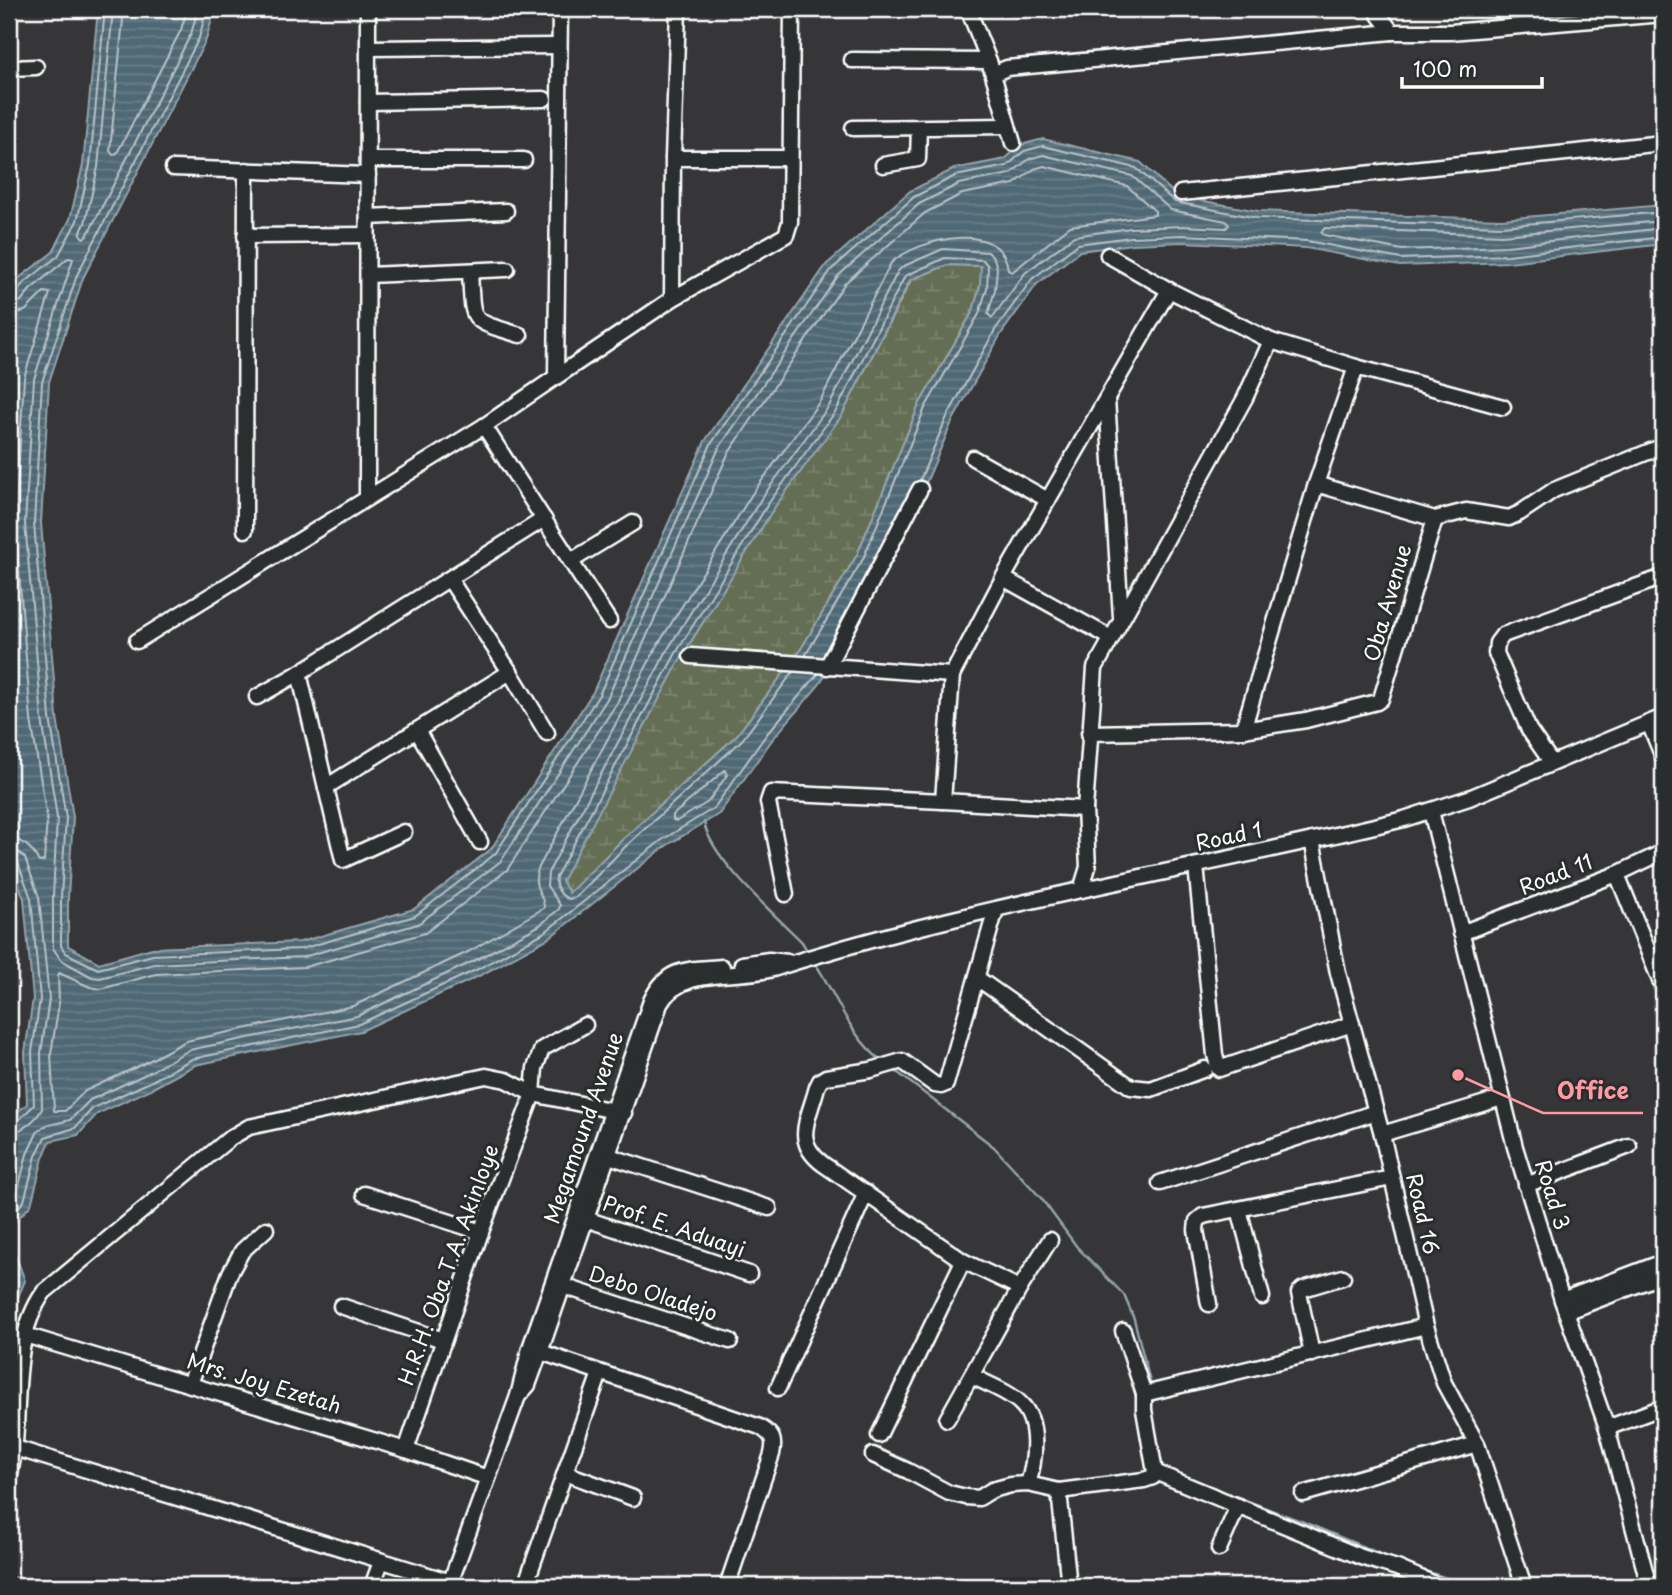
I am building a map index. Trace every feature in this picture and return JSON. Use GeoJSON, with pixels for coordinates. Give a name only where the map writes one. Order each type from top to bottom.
{"type":"FeatureCollection","features":[{"type":"Feature","properties":{"kind":"street"},"geometry":{"type":"LineString","coordinates":[[367,498],[368,9]]}},
{"type":"Feature","properties":{"kind":"street"},"geometry":{"type":"LineString","coordinates":[[556,377],[560,9]]}},
{"type":"Feature","properties":{"kind":"street"},"geometry":{"type":"LineString","coordinates":[[672,299],[678,9]]}},
{"type":"Feature","properties":{"kind":"street"},"geometry":{"type":"LineString","coordinates":[[137,641],[484,426],[672,299],[786,235],[790,222],[792,9]]}},
{"type":"Feature","properties":{"kind":"street"},"geometry":{"type":"LineString","coordinates":[[968,9],[991,68],[1013,144]]}},
{"type":"Feature","properties":{"kind":"street"},"geometry":{"type":"LineString","coordinates":[[1379,9],[1379,15],[1392,32]]}},
{"type":"Feature","properties":{"kind":"street"},"geometry":{"type":"LineString","coordinates":[[852,60],[1007,68],[1392,32],[1450,32],[1548,16],[1663,14]]}},
{"type":"Feature","properties":{"kind":"street"},"geometry":{"type":"LineString","coordinates":[[368,48],[559,46]]}},
{"type":"Feature","properties":{"kind":"street"},"geometry":{"type":"LineString","coordinates":[[9,68],[36,67]]}},
{"type":"Feature","properties":{"kind":"street"},"geometry":{"type":"LineString","coordinates":[[368,102],[544,99]]}},
{"type":"Feature","properties":{"kind":"street"},"geometry":{"type":"LineString","coordinates":[[853,128],[1008,126]]}},
{"type":"Feature","properties":{"kind":"street"},"geometry":{"type":"LineString","coordinates":[[883,164],[918,159],[919,128]]}},
{"type":"Feature","properties":{"kind":"street"},"geometry":{"type":"LineString","coordinates":[[1181,193],[1663,143]]}},
{"type":"Feature","properties":{"kind":"street"},"geometry":{"type":"LineString","coordinates":[[673,158],[790,158]]}},
{"type":"Feature","properties":{"kind":"street"},"geometry":{"type":"LineString","coordinates":[[173,168],[368,168],[524,160]]}},
{"type":"Feature","properties":{"kind":"street"},"geometry":{"type":"LineString","coordinates":[[245,530],[246,170]]}},
{"type":"Feature","properties":{"kind":"street"},"geometry":{"type":"LineString","coordinates":[[368,217],[506,211]]}},
{"type":"Feature","properties":{"kind":"street"},"geometry":{"type":"LineString","coordinates":[[245,236],[367,235]]}},
{"type":"Feature","properties":{"kind":"street"},"geometry":{"type":"LineString","coordinates":[[1108,255],[1169,290],[1271,341],[1503,407]]}},
{"type":"Feature","properties":{"kind":"street"},"geometry":{"type":"LineString","coordinates":[[368,275],[507,269]]}},
{"type":"Feature","properties":{"kind":"street"},"geometry":{"type":"LineString","coordinates":[[470,271],[476,319],[483,324],[520,335]]}},
{"type":"Feature","properties":{"kind":"street"},"geometry":{"type":"LineString","coordinates":[[943,801],[952,675],[1003,578],[1169,290]]}},
{"type":"Feature","properties":{"kind":"street"},"geometry":{"type":"LineString","coordinates":[[1081,890],[1088,867],[1085,809],[1088,733],[1095,668],[1244,398],[1271,341]]}},
{"type":"Feature","properties":{"kind":"street"},"geometry":{"type":"LineString","coordinates":[[1088,733],[1243,730],[1316,484],[1356,367]]}},
{"type":"Feature","properties":{"kind":"street"},"geometry":{"type":"LineString","coordinates":[[1106,398],[1121,618]]}},
{"type":"Feature","properties":{"kind":"street"},"geometry":{"type":"LineString","coordinates":[[484,426],[609,621]]}},
{"type":"Feature","properties":{"kind":"street"},"geometry":{"type":"LineString","coordinates":[[1316,484],[1435,519],[1466,511],[1509,518],[1553,490],[1663,446]]}},
{"type":"Feature","properties":{"kind":"street"},"geometry":{"type":"LineString","coordinates":[[973,458],[1048,499]]}},
{"type":"Feature","properties":{"kind":"street"},"geometry":{"type":"LineString","coordinates":[[827,667],[920,489]]}},
{"type":"Feature","properties":{"kind":"street"},"geometry":{"type":"LineString","coordinates":[[257,697],[450,580],[544,519]]}},
{"type":"Feature","properties":{"kind":"street","name":"Oba Avenue"},"geometry":{"type":"LineString","coordinates":[[1243,730],[1306,720],[1381,699],[1435,519]]}},
{"type":"Feature","properties":{"kind":"street"},"geometry":{"type":"LineString","coordinates":[[571,561],[632,523]]}},
{"type":"Feature","properties":{"kind":"street"},"geometry":{"type":"LineString","coordinates":[[1552,763],[1529,730],[1496,653],[1497,643],[1503,635],[1663,577]]}},
{"type":"Feature","properties":{"kind":"street"},"geometry":{"type":"LineString","coordinates":[[1003,578],[1111,638]]}},
{"type":"Feature","properties":{"kind":"street"},"geometry":{"type":"LineString","coordinates":[[450,580],[547,733]]}},
{"type":"Feature","properties":{"kind":"street"},"geometry":{"type":"LineString","coordinates":[[691,656],[952,675]]}},
{"type":"Feature","properties":{"kind":"street"},"geometry":{"type":"LineString","coordinates":[[326,787],[510,672]]}},
{"type":"Feature","properties":{"kind":"street"},"geometry":{"type":"LineString","coordinates":[[299,673],[343,860],[404,832]]}},
{"type":"Feature","properties":{"kind":"street","name":"Road 1"},"geometry":{"type":"LineString","coordinates":[[771,965],[796,962],[929,924],[1312,840],[1431,811],[1469,798],[1663,717]]}},
{"type":"Feature","properties":{"kind":"street"},"geometry":{"type":"LineString","coordinates":[[1649,723],[1663,757]]}},
{"type":"Feature","properties":{"kind":"street"},"geometry":{"type":"LineString","coordinates":[[416,730],[481,842]]}},
{"type":"Feature","properties":{"kind":"street"},"geometry":{"type":"LineString","coordinates":[[786,894],[768,802],[771,793],[1085,809]]}},
{"type":"Feature","properties":{"kind":"street","name":"Road 3"},"geometry":{"type":"LineString","coordinates":[[1431,811],[1502,1098],[1564,1306],[1607,1428],[1649,1586]]}},
{"type":"Feature","properties":{"kind":"street","name":"Road 16"},"geometry":{"type":"LineString","coordinates":[[1312,840],[1329,932],[1382,1134],[1426,1326],[1444,1383],[1477,1444],[1524,1586]]}},
{"type":"Feature","properties":{"kind":"street","name":"Road 11"},"geometry":{"type":"LineString","coordinates":[[1461,933],[1617,874],[1663,852]]}},
{"type":"Feature","properties":{"kind":"street"},"geometry":{"type":"LineString","coordinates":[[1196,866],[1215,1055],[1219,1069],[1352,1024]]}},
{"type":"Feature","properties":{"kind":"street"},"geometry":{"type":"LineString","coordinates":[[1088,867],[1108,885]]}},
{"type":"Feature","properties":{"kind":"street"},"geometry":{"type":"LineString","coordinates":[[1617,874],[1663,988]]}},
{"type":"Feature","properties":{"kind":"street"},"geometry":{"type":"LineString","coordinates":[[996,909],[946,1084],[935,1084],[906,1062],[899,1061],[880,1068],[826,1077],[820,1081],[805,1134],[807,1149],[814,1156],[962,1261],[1020,1288]]}},
{"type":"Feature","properties":{"kind":"street","name":"Megamound Avenue"},"geometry":{"type":"LineString","coordinates":[[450,1584],[518,1396],[528,1385],[535,1350],[618,1112],[660,1004],[667,992],[675,986],[695,979],[771,965]]}},
{"type":"Feature","properties":{"kind":"street"},"geometry":{"type":"LineString","coordinates":[[977,978],[1131,1087],[1151,1089],[1205,1069]]}},
{"type":"Feature","properties":{"kind":"street","name":"H.R.H. Oba T.A. Akinloye"},"geometry":{"type":"LineString","coordinates":[[406,1450],[481,1232],[533,1094],[535,1068],[542,1049],[585,1025]]}},
{"type":"Feature","properties":{"kind":"street"},"geometry":{"type":"LineString","coordinates":[[9,1480],[15,1448],[22,1347],[36,1305],[44,1292],[223,1144],[249,1127],[486,1076],[506,1080],[533,1094],[618,1112]]}},
{"type":"Feature","properties":{"kind":"street"},"geometry":{"type":"LineString","coordinates":[[1382,1134],[1502,1098]]}},
{"type":"Feature","properties":{"kind":"street","name":"Megamound Avenue"},"geometry":{"type":"LineString","coordinates":[[535,1350],[563,1286],[609,1156],[618,1112]]}},
{"type":"Feature","properties":{"kind":"street"},"geometry":{"type":"LineString","coordinates":[[1160,1183],[1376,1112]]}},
{"type":"Feature","properties":{"kind":"street"},"geometry":{"type":"LineString","coordinates":[[1527,1185],[1629,1146]]}},
{"type":"Feature","properties":{"kind":"street"},"geometry":{"type":"LineString","coordinates":[[609,1156],[769,1208]]}},
{"type":"Feature","properties":{"kind":"street"},"geometry":{"type":"LineString","coordinates":[[1209,1304],[1196,1230],[1197,1221],[1203,1216],[1392,1178]]}},
{"type":"Feature","properties":{"kind":"street"},"geometry":{"type":"LineString","coordinates":[[778,1388],[866,1193]]}},
{"type":"Feature","properties":{"kind":"street"},"geometry":{"type":"LineString","coordinates":[[363,1194],[481,1232]]}},
{"type":"Feature","properties":{"kind":"street"},"geometry":{"type":"LineString","coordinates":[[1239,1209],[1262,1297]]}},
{"type":"Feature","properties":{"kind":"street","name":"Prof. E. Aduayi"},"geometry":{"type":"LineString","coordinates":[[586,1219],[749,1274]]}},
{"type":"Feature","properties":{"kind":"street"},"geometry":{"type":"LineString","coordinates":[[190,1384],[230,1272],[242,1251],[266,1229]]}},
{"type":"Feature","properties":{"kind":"street"},"geometry":{"type":"LineString","coordinates":[[947,1419],[1050,1240]]}},
{"type":"Feature","properties":{"kind":"street"},"geometry":{"type":"LineString","coordinates":[[879,1434],[962,1261]]}},
{"type":"Feature","properties":{"kind":"street"},"geometry":{"type":"LineString","coordinates":[[1564,1306],[1663,1262]]}},
{"type":"Feature","properties":{"kind":"street"},"geometry":{"type":"LineString","coordinates":[[1564,1306],[1663,1275]]}},
{"type":"Feature","properties":{"kind":"street"},"geometry":{"type":"LineString","coordinates":[[1312,1354],[1298,1293],[1343,1277]]}},
{"type":"Feature","properties":{"kind":"street","name":"Debo Oladejo"},"geometry":{"type":"LineString","coordinates":[[563,1286],[730,1341]]}},
{"type":"Feature","properties":{"kind":"street"},"geometry":{"type":"LineString","coordinates":[[341,1306],[443,1340]]}},
{"type":"Feature","properties":{"kind":"street"},"geometry":{"type":"LineString","coordinates":[[1144,1394],[1426,1326]]}},
{"type":"Feature","properties":{"kind":"street"},"geometry":{"type":"LineString","coordinates":[[873,1455],[949,1493],[966,1497],[979,1498],[999,1488],[1028,1484],[1059,1491],[1153,1477],[1155,1472],[1144,1410],[1144,1394],[1123,1331]]}},
{"type":"Feature","properties":{"kind":"street","name":"Mrs. Joy Ezetah"},"geometry":{"type":"LineString","coordinates":[[25,1335],[406,1450],[488,1478]]}},
{"type":"Feature","properties":{"kind":"street"},"geometry":{"type":"LineString","coordinates":[[535,1350],[760,1427],[770,1433],[775,1442],[772,1454],[727,1586]]}},
{"type":"Feature","properties":{"kind":"street"},"geometry":{"type":"LineString","coordinates":[[525,1586],[600,1373]]}},
{"type":"Feature","properties":{"kind":"street"},"geometry":{"type":"LineString","coordinates":[[972,1376],[1020,1402],[1030,1415],[1035,1460],[1028,1484]]}},
{"type":"Feature","properties":{"kind":"street"},"geometry":{"type":"LineString","coordinates":[[1607,1428],[1663,1407]]}},
{"type":"Feature","properties":{"kind":"street"},"geometry":{"type":"LineString","coordinates":[[1304,1494],[1477,1444]]}},
{"type":"Feature","properties":{"kind":"street"},"geometry":{"type":"LineString","coordinates":[[15,1448],[450,1584]]}},
{"type":"Feature","properties":{"kind":"street"},"geometry":{"type":"LineString","coordinates":[[1155,1472],[1361,1557],[1440,1586]]}},
{"type":"Feature","properties":{"kind":"street"},"geometry":{"type":"LineString","coordinates":[[565,1473],[633,1498]]}},
{"type":"Feature","properties":{"kind":"street"},"geometry":{"type":"LineString","coordinates":[[1059,1491],[1069,1586]]}},
{"type":"Feature","properties":{"kind":"street"},"geometry":{"type":"LineString","coordinates":[[1219,1549],[1238,1506]]}},
{"type":"Feature","properties":{"kind":"street"},"geometry":{"type":"LineString","coordinates":[[372,1586],[381,1562]]}},
{"type":"Feature","properties":{"kind":"green space"},"geometry":{"type":"Polygon","coordinates":[[[947,265],[982,266],[973,311],[919,405],[857,555],[798,654],[737,735],[620,842],[570,893],[561,881],[682,656],[774,508],[842,415],[911,280],[947,265]]]}},
{"type":"Feature","properties":{"kind":"water"},"geometry":{"type":"Polygon","coordinates":[[[98,9],[215,9],[206,40],[83,278],[49,382],[41,523],[57,717],[73,817],[68,946],[99,963],[152,948],[300,942],[414,909],[491,849],[593,692],[705,441],[826,265],[910,191],[954,169],[1005,159],[1021,145],[1043,139],[1140,162],[1177,196],[1258,211],[1502,219],[1663,205],[1663,244],[1509,262],[1400,266],[1306,248],[1183,242],[1132,244],[1080,251],[1037,284],[1001,334],[952,422],[893,560],[819,685],[772,740],[719,814],[666,846],[549,938],[481,975],[361,1031],[195,1065],[97,1114],[78,1135],[50,1141],[31,1205],[10,1227],[10,1239],[25,1281],[10,1315],[9,1338],[9,1119],[27,1104],[25,1052],[33,999],[24,899],[9,857],[9,293],[18,279],[53,252],[70,219],[83,165],[98,9]],[[947,265],[910,280],[842,415],[774,508],[682,656],[562,881],[569,893],[620,842],[737,735],[798,654],[857,555],[919,405],[973,311],[980,286],[981,266],[947,265]]]}},
{"type":"Feature","properties":{"kind":"waterway"},"geometry":{"type":"LineString","coordinates":[[704,822],[718,852],[731,869],[802,942],[808,952]]}},
{"type":"Feature","properties":{"kind":"waterway"},"geometry":{"type":"LineString","coordinates":[[815,963],[852,1028],[882,1061]]}},
{"type":"Feature","properties":{"kind":"waterway"},"geometry":{"type":"LineString","coordinates":[[893,1069],[994,1147],[1041,1198],[1077,1247],[1124,1295],[1134,1319],[1150,1382]]}},
{"type":"Feature","properties":{"kind":"waterway"},"geometry":{"type":"LineString","coordinates":[[1162,1467],[1170,1471]]}},
{"type":"Feature","properties":{"kind":"waterway"},"geometry":{"type":"LineString","coordinates":[[1215,1489],[1395,1560]]}},
{"type":"Feature","properties":{"kind":"waterway"},"geometry":{"type":"LineString","coordinates":[[1404,1564],[1471,1586]]}},
{"type":"Feature","properties":{"kind":"place","name":"Office"},"geometry":{"type":"Point","coordinates":[1458,1075]}}]}
